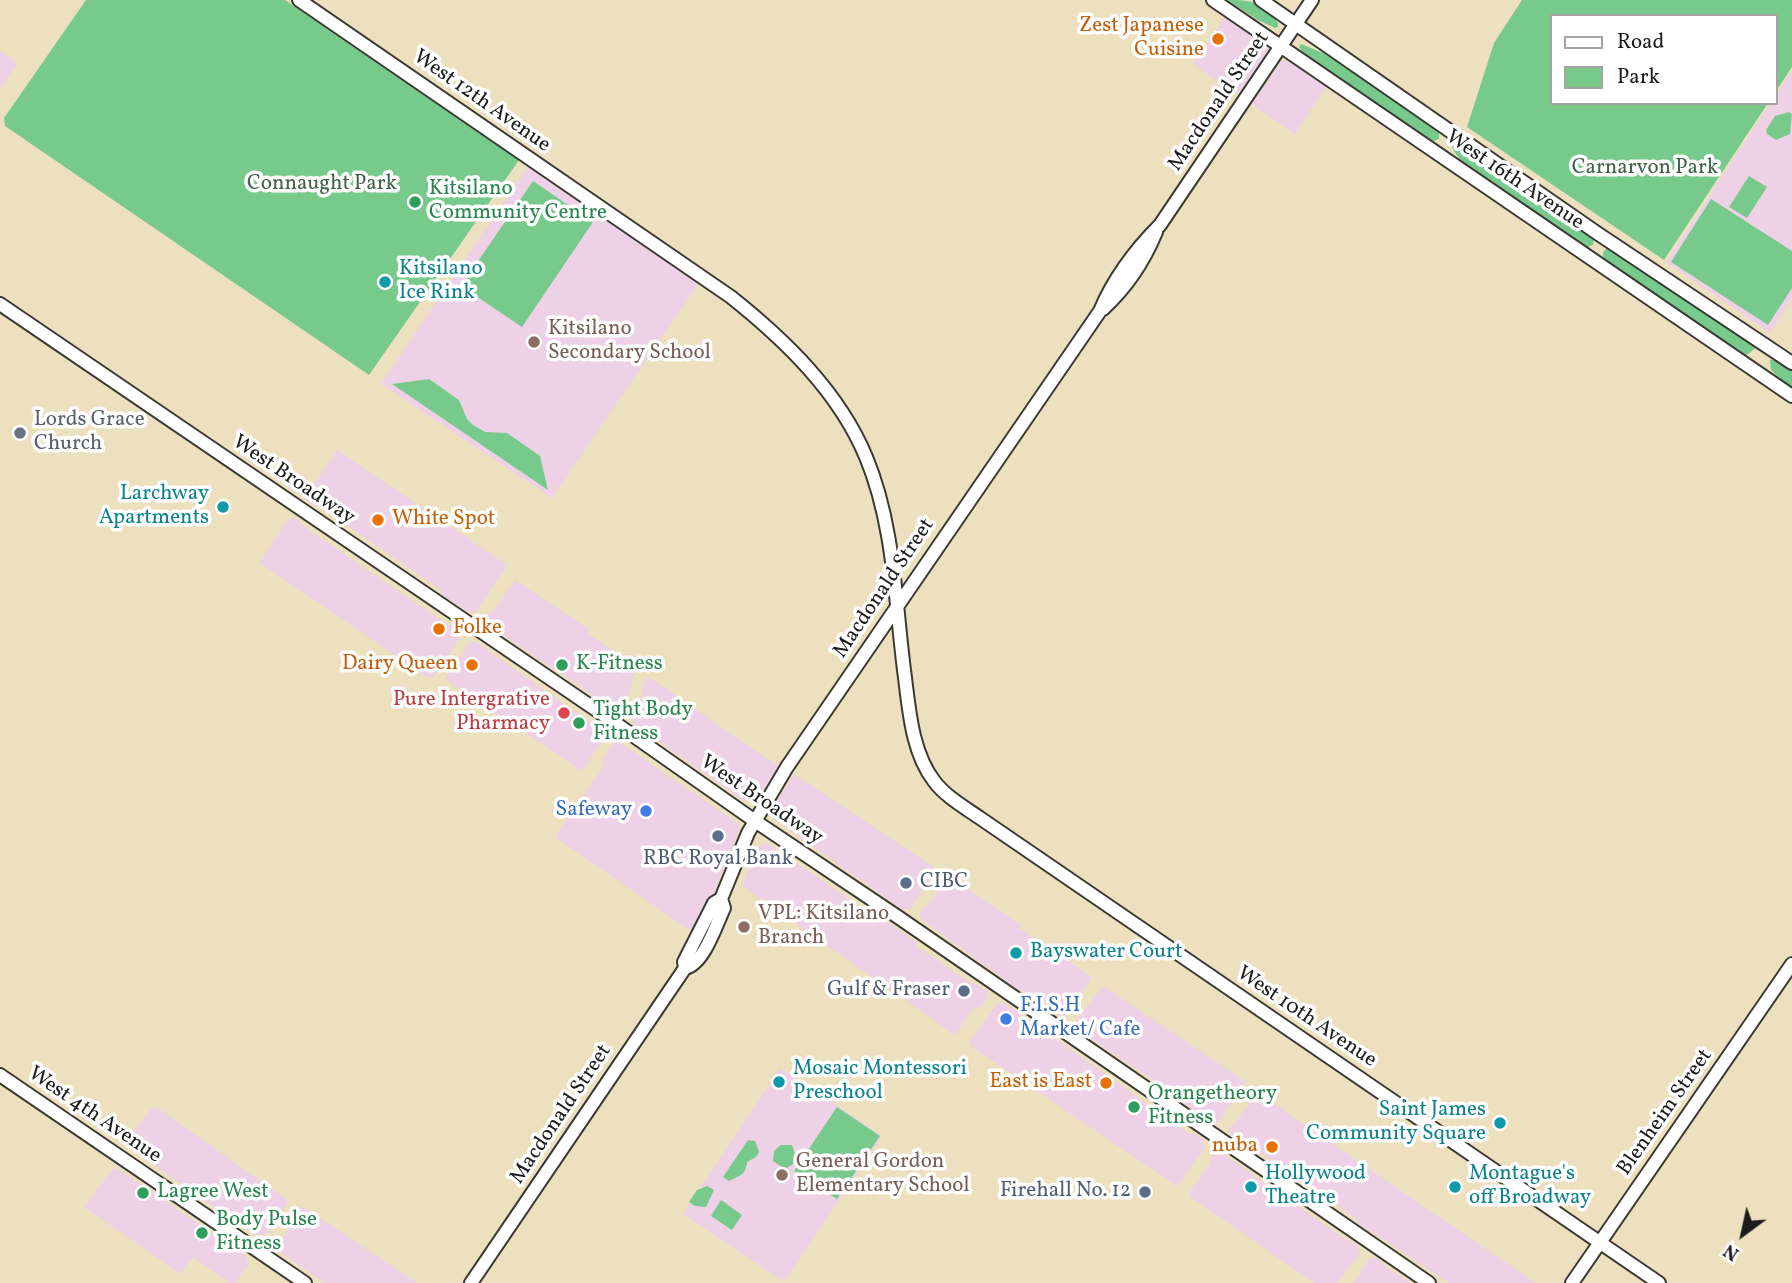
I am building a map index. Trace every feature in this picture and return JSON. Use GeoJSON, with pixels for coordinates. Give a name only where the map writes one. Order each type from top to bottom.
{"type":"FeatureCollection","features":[{"type":"Feature","properties":{"kind":"street","name":"West 12th Avenue"},"geometry":{"type":"LineString","coordinates":[[299,0],[731,297],[783,342],[833,398],[859,442],[876,486],[889,543],[914,738],[934,782]]}},
{"type":"Feature","properties":{"kind":"street","name":"West 16th Avenue"},"geometry":{"type":"LineString","coordinates":[[1213,0],[1792,396]]}},
{"type":"Feature","properties":{"kind":"street","name":"West 16th Avenue"},"geometry":{"type":"LineString","coordinates":[[1261,0],[1792,363]]}},
{"type":"Feature","properties":{"kind":"street","name":"Macdonald Street"},"geometry":{"type":"LineString","coordinates":[[471,1283],[685,968],[691,967],[707,946],[724,908],[721,899],[755,821],[787,767],[1100,311],[1117,296],[1149,250],[1160,225],[1312,0]]}},
{"type":"Feature","properties":{"kind":"street","name":"West Broadway"},"geometry":{"type":"LineString","coordinates":[[0,304],[611,720],[1429,1283]]}},
{"type":"Feature","properties":{"kind":"street","name":"West 10th Avenue"},"geometry":{"type":"LineString","coordinates":[[934,782],[979,818],[1659,1283]]}},
{"type":"Feature","properties":{"kind":"street","name":"Blenheim Street"},"geometry":{"type":"LineString","coordinates":[[1572,1283],[1792,964]]}},
{"type":"Feature","properties":{"kind":"street","name":"West 4th Avenue"},"geometry":{"type":"LineString","coordinates":[[0,1075],[305,1283]]}},
{"type":"Feature","properties":{"kind":"shaded area"},"geometry":{"type":"Polygon","coordinates":[[[1226,16],[1269,46],[1268,53],[1239,94],[1233,93],[1193,64],[1226,16]]]}},
{"type":"Feature","properties":{"kind":"shaded area"},"geometry":{"type":"Polygon","coordinates":[[[0,51],[18,63],[0,90],[0,51]]]}},
{"type":"Feature","properties":{"kind":"shaded area"},"geometry":{"type":"Polygon","coordinates":[[[1286,59],[1327,85],[1295,134],[1253,103],[1281,62],[1286,59]]]}},
{"type":"Feature","properties":{"kind":"shaded area"},"geometry":{"type":"Polygon","coordinates":[[[1792,71],[1792,299],[1770,333],[1666,262],[1770,105],[1778,105],[1778,92],[1792,71]]]}},
{"type":"Feature","properties":{"kind":"shaded area","name":"Kitsilano Secondary School"},"geometry":{"type":"Polygon","coordinates":[[[528,166],[694,280],[697,286],[552,498],[381,384],[528,166]]]}},
{"type":"Feature","properties":{"kind":"shaded area"},"geometry":{"type":"Polygon","coordinates":[[[337,450],[507,565],[476,612],[467,611],[442,595],[441,590],[317,505],[304,499],[303,492],[307,486],[313,486],[337,450]]]}},
{"type":"Feature","properties":{"kind":"shaded area"},"geometry":{"type":"Polygon","coordinates":[[[293,517],[447,624],[460,630],[461,637],[433,678],[425,676],[260,563],[287,521],[293,517]]]}},
{"type":"Feature","properties":{"kind":"shaded area"},"geometry":{"type":"Polygon","coordinates":[[[515,580],[589,629],[587,633],[636,666],[624,711],[617,714],[609,709],[608,705],[486,624],[485,617],[494,610],[515,580]]]}},
{"type":"Feature","properties":{"kind":"shaded area"},"geometry":{"type":"Polygon","coordinates":[[[471,641],[481,644],[593,724],[606,729],[606,739],[582,771],[445,679],[471,641]]]}},
{"type":"Feature","properties":{"kind":"shaded area"},"geometry":{"type":"Polygon","coordinates":[[[646,679],[652,679],[779,767],[758,798],[752,802],[742,800],[633,725],[632,716],[640,709],[646,679]]]}},
{"type":"Feature","properties":{"kind":"shaded area"},"geometry":{"type":"Polygon","coordinates":[[[619,742],[739,824],[739,831],[701,925],[694,930],[686,928],[556,835],[603,767],[603,760],[613,744],[619,742]]]}},
{"type":"Feature","properties":{"kind":"shaded area"},"geometry":{"type":"Polygon","coordinates":[[[794,774],[937,869],[910,909],[903,910],[771,817],[771,810],[794,774]]]}},
{"type":"Feature","properties":{"kind":"shaded area"},"geometry":{"type":"Polygon","coordinates":[[[762,844],[769,844],[883,922],[889,923],[916,942],[916,946],[972,984],[977,984],[987,991],[987,999],[981,1007],[973,1008],[955,1035],[742,886],[762,844]]]}},
{"type":"Feature","properties":{"kind":"shaded area"},"geometry":{"type":"Polygon","coordinates":[[[949,876],[1089,975],[1091,979],[1066,1016],[1060,1016],[1024,990],[1020,991],[921,919],[920,912],[949,876]]]}},
{"type":"Feature","properties":{"kind":"shaded area"},"geometry":{"type":"Polygon","coordinates":[[[1103,986],[1246,1082],[1220,1121],[1211,1122],[1177,1096],[1076,1029],[1075,1022],[1103,986]]]}},
{"type":"Feature","properties":{"kind":"shaded area"},"geometry":{"type":"Polygon","coordinates":[[[999,1002],[1005,1003],[1190,1134],[1194,1133],[1203,1139],[1204,1149],[1177,1186],[972,1047],[969,1042],[999,1002]]]}},
{"type":"Feature","properties":{"kind":"shaded area","name":"General Gordon Elementary School"},"geometry":{"type":"Polygon","coordinates":[[[780,1068],[882,1136],[784,1282],[683,1214],[780,1068]]]}},
{"type":"Feature","properties":{"kind":"shaded area"},"geometry":{"type":"Polygon","coordinates":[[[1258,1091],[1536,1283],[1449,1283],[1358,1223],[1244,1141],[1233,1137],[1229,1127],[1237,1121],[1258,1091]]]}},
{"type":"Feature","properties":{"kind":"shaded area"},"geometry":{"type":"Polygon","coordinates":[[[152,1107],[159,1109],[286,1199],[288,1203],[266,1234],[256,1236],[129,1148],[128,1140],[152,1107]]]}},
{"type":"Feature","properties":{"kind":"shaded area"},"geometry":{"type":"Polygon","coordinates":[[[1219,1151],[1342,1237],[1358,1245],[1360,1253],[1337,1283],[1314,1283],[1192,1198],[1189,1193],[1209,1165],[1213,1154],[1219,1151]]]}},
{"type":"Feature","properties":{"kind":"shaded area"},"geometry":{"type":"Polygon","coordinates":[[[113,1169],[118,1169],[246,1256],[248,1265],[235,1283],[230,1283],[192,1257],[181,1274],[84,1207],[113,1169]]]}},
{"type":"Feature","properties":{"kind":"shaded area"},"geometry":{"type":"Polygon","coordinates":[[[302,1208],[417,1283],[325,1283],[280,1252],[277,1247],[302,1208]]]}},
{"type":"Feature","properties":{"kind":"shaded area"},"geometry":{"type":"Polygon","coordinates":[[[1374,1257],[1410,1283],[1354,1283],[1368,1260],[1374,1257]]]}},
{"type":"Feature","properties":{"kind":"green space","name":"Connaught Park"},"geometry":{"type":"Polygon","coordinates":[[[86,0],[285,0],[519,160],[369,375],[5,126],[4,118],[86,0]]]}},
{"type":"Feature","properties":{"kind":"green space"},"geometry":{"type":"Polygon","coordinates":[[[1227,0],[1256,3],[1267,10],[1278,23],[1278,27],[1258,20],[1227,0]]]}},
{"type":"Feature","properties":{"kind":"green space","name":"Carnarvon Park"},"geometry":{"type":"Polygon","coordinates":[[[1522,0],[1792,0],[1792,67],[1778,88],[1778,14],[1550,14],[1550,105],[1767,105],[1664,260],[1467,127],[1494,43],[1522,0]]]}},
{"type":"Feature","properties":{"kind":"green space"},"geometry":{"type":"Polygon","coordinates":[[[1301,44],[1323,53],[1427,120],[1439,132],[1439,139],[1432,141],[1417,133],[1360,96],[1307,56],[1299,47],[1301,44]]]}},
{"type":"Feature","properties":{"kind":"green space"},"geometry":{"type":"Polygon","coordinates":[[[1789,112],[1792,114],[1790,134],[1776,140],[1767,134],[1766,130],[1775,116],[1789,112]]]}},
{"type":"Feature","properties":{"kind":"green space"},"geometry":{"type":"Polygon","coordinates":[[[1457,143],[1594,238],[1593,245],[1588,247],[1572,240],[1486,181],[1457,155],[1452,146],[1457,143]]]}},
{"type":"Feature","properties":{"kind":"green space"},"geometry":{"type":"Polygon","coordinates":[[[1749,176],[1767,187],[1747,218],[1729,207],[1749,176]]]}},
{"type":"Feature","properties":{"kind":"green space"},"geometry":{"type":"Polygon","coordinates":[[[533,181],[593,222],[522,327],[461,286],[533,181]]]}},
{"type":"Feature","properties":{"kind":"green space"},"geometry":{"type":"Polygon","coordinates":[[[1711,199],[1792,251],[1792,288],[1768,325],[1671,262],[1711,199]]]}},
{"type":"Feature","properties":{"kind":"green space"},"geometry":{"type":"Polygon","coordinates":[[[1606,249],[1611,249],[1757,347],[1744,357],[1612,265],[1603,257],[1606,249]]]}},
{"type":"Feature","properties":{"kind":"green space"},"geometry":{"type":"Polygon","coordinates":[[[1770,360],[1792,369],[1792,390],[1771,370],[1770,360]]]}},
{"type":"Feature","properties":{"kind":"green space"},"geometry":{"type":"Polygon","coordinates":[[[429,379],[459,400],[467,419],[473,425],[485,432],[507,433],[540,456],[548,490],[392,384],[429,379]]]}},
{"type":"Feature","properties":{"kind":"green space"},"geometry":{"type":"Polygon","coordinates":[[[837,1107],[880,1136],[837,1199],[794,1171],[837,1107]]]}},
{"type":"Feature","properties":{"kind":"green space"},"geometry":{"type":"Polygon","coordinates":[[[748,1140],[755,1141],[759,1152],[747,1162],[741,1174],[729,1181],[723,1177],[748,1140]]]}},
{"type":"Feature","properties":{"kind":"green space"},"geometry":{"type":"Polygon","coordinates":[[[781,1145],[792,1145],[795,1154],[793,1164],[785,1169],[773,1161],[774,1151],[781,1145]]]}},
{"type":"Feature","properties":{"kind":"green space"},"geometry":{"type":"Polygon","coordinates":[[[707,1186],[714,1190],[706,1207],[695,1206],[689,1202],[697,1190],[707,1186]]]}},
{"type":"Feature","properties":{"kind":"green space"},"geometry":{"type":"Polygon","coordinates":[[[721,1200],[742,1215],[732,1230],[711,1216],[721,1200]]]}},
{"type":"Feature","properties":{"kind":"place","name":"Zest Japanese Cuisine"},"geometry":{"type":"Point","coordinates":[1218,39]}},
{"type":"Feature","properties":{"kind":"place","name":"Kitsilano Community Centre"},"geometry":{"type":"Point","coordinates":[415,202]}},
{"type":"Feature","properties":{"kind":"place","name":"Kitsilano Ice Rink"},"geometry":{"type":"Point","coordinates":[385,282]}},
{"type":"Feature","properties":{"kind":"place","name":"Kitsilano Secondary School"},"geometry":{"type":"Point","coordinates":[534,342]}},
{"type":"Feature","properties":{"kind":"place","name":"Lords Grace Church"},"geometry":{"type":"Point","coordinates":[20,433]}},
{"type":"Feature","properties":{"kind":"place","name":"Larchway Apartments"},"geometry":{"type":"Point","coordinates":[223,507]}},
{"type":"Feature","properties":{"kind":"place","name":"White Spot"},"geometry":{"type":"Point","coordinates":[378,520]}},
{"type":"Feature","properties":{"kind":"place","name":"Folke"},"geometry":{"type":"Point","coordinates":[439,629]}},
{"type":"Feature","properties":{"kind":"place","name":"Dairy Queen"},"geometry":{"type":"Point","coordinates":[472,665]}},
{"type":"Feature","properties":{"kind":"place","name":"K-Fitness"},"geometry":{"type":"Point","coordinates":[562,665]}},
{"type":"Feature","properties":{"kind":"place","name":"Pure Intergrative Pharmacy"},"geometry":{"type":"Point","coordinates":[564,713]}},
{"type":"Feature","properties":{"kind":"place","name":"Tight Body Fitness"},"geometry":{"type":"Point","coordinates":[579,723]}},
{"type":"Feature","properties":{"kind":"place","name":"Safeway"},"geometry":{"type":"Point","coordinates":[646,811]}},
{"type":"Feature","properties":{"kind":"place","name":"RBC Royal Bank"},"geometry":{"type":"Point","coordinates":[718,836]}},
{"type":"Feature","properties":{"kind":"place","name":"CIBC"},"geometry":{"type":"Point","coordinates":[906,883]}},
{"type":"Feature","properties":{"kind":"place","name":"VPL: Kitsilano Branch"},"geometry":{"type":"Point","coordinates":[744,927]}},
{"type":"Feature","properties":{"kind":"place","name":"Bayswater Court"},"geometry":{"type":"Point","coordinates":[1016,953]}},
{"type":"Feature","properties":{"kind":"place","name":"Gulf & Fraser"},"geometry":{"type":"Point","coordinates":[964,991]}},
{"type":"Feature","properties":{"kind":"place","name":"F.I.S.H Market/ Cafe"},"geometry":{"type":"Point","coordinates":[1006,1019]}},
{"type":"Feature","properties":{"kind":"place","name":"Mosaic Montessori Preschool"},"geometry":{"type":"Point","coordinates":[779,1082]}},
{"type":"Feature","properties":{"kind":"place","name":"East is East"},"geometry":{"type":"Point","coordinates":[1106,1083]}},
{"type":"Feature","properties":{"kind":"place","name":"Orangetheory Fitness"},"geometry":{"type":"Point","coordinates":[1134,1107]}},
{"type":"Feature","properties":{"kind":"place","name":"Saint James Community Square"},"geometry":{"type":"Point","coordinates":[1500,1123]}},
{"type":"Feature","properties":{"kind":"place","name":"nuba"},"geometry":{"type":"Point","coordinates":[1272,1147]}},
{"type":"Feature","properties":{"kind":"place","name":"General Gordon Elementary School"},"geometry":{"type":"Point","coordinates":[782,1175]}},
{"type":"Feature","properties":{"kind":"place","name":"Hollywood Theatre"},"geometry":{"type":"Point","coordinates":[1251,1187]}},
{"type":"Feature","properties":{"kind":"place","name":"Montague's off Broadway"},"geometry":{"type":"Point","coordinates":[1455,1187]}},
{"type":"Feature","properties":{"kind":"place","name":"Firehall No. 12"},"geometry":{"type":"Point","coordinates":[1145,1192]}},
{"type":"Feature","properties":{"kind":"place","name":"Lagree West"},"geometry":{"type":"Point","coordinates":[143,1193]}},
{"type":"Feature","properties":{"kind":"place","name":"Body Pulse Fitness"},"geometry":{"type":"Point","coordinates":[202,1233]}}]}
